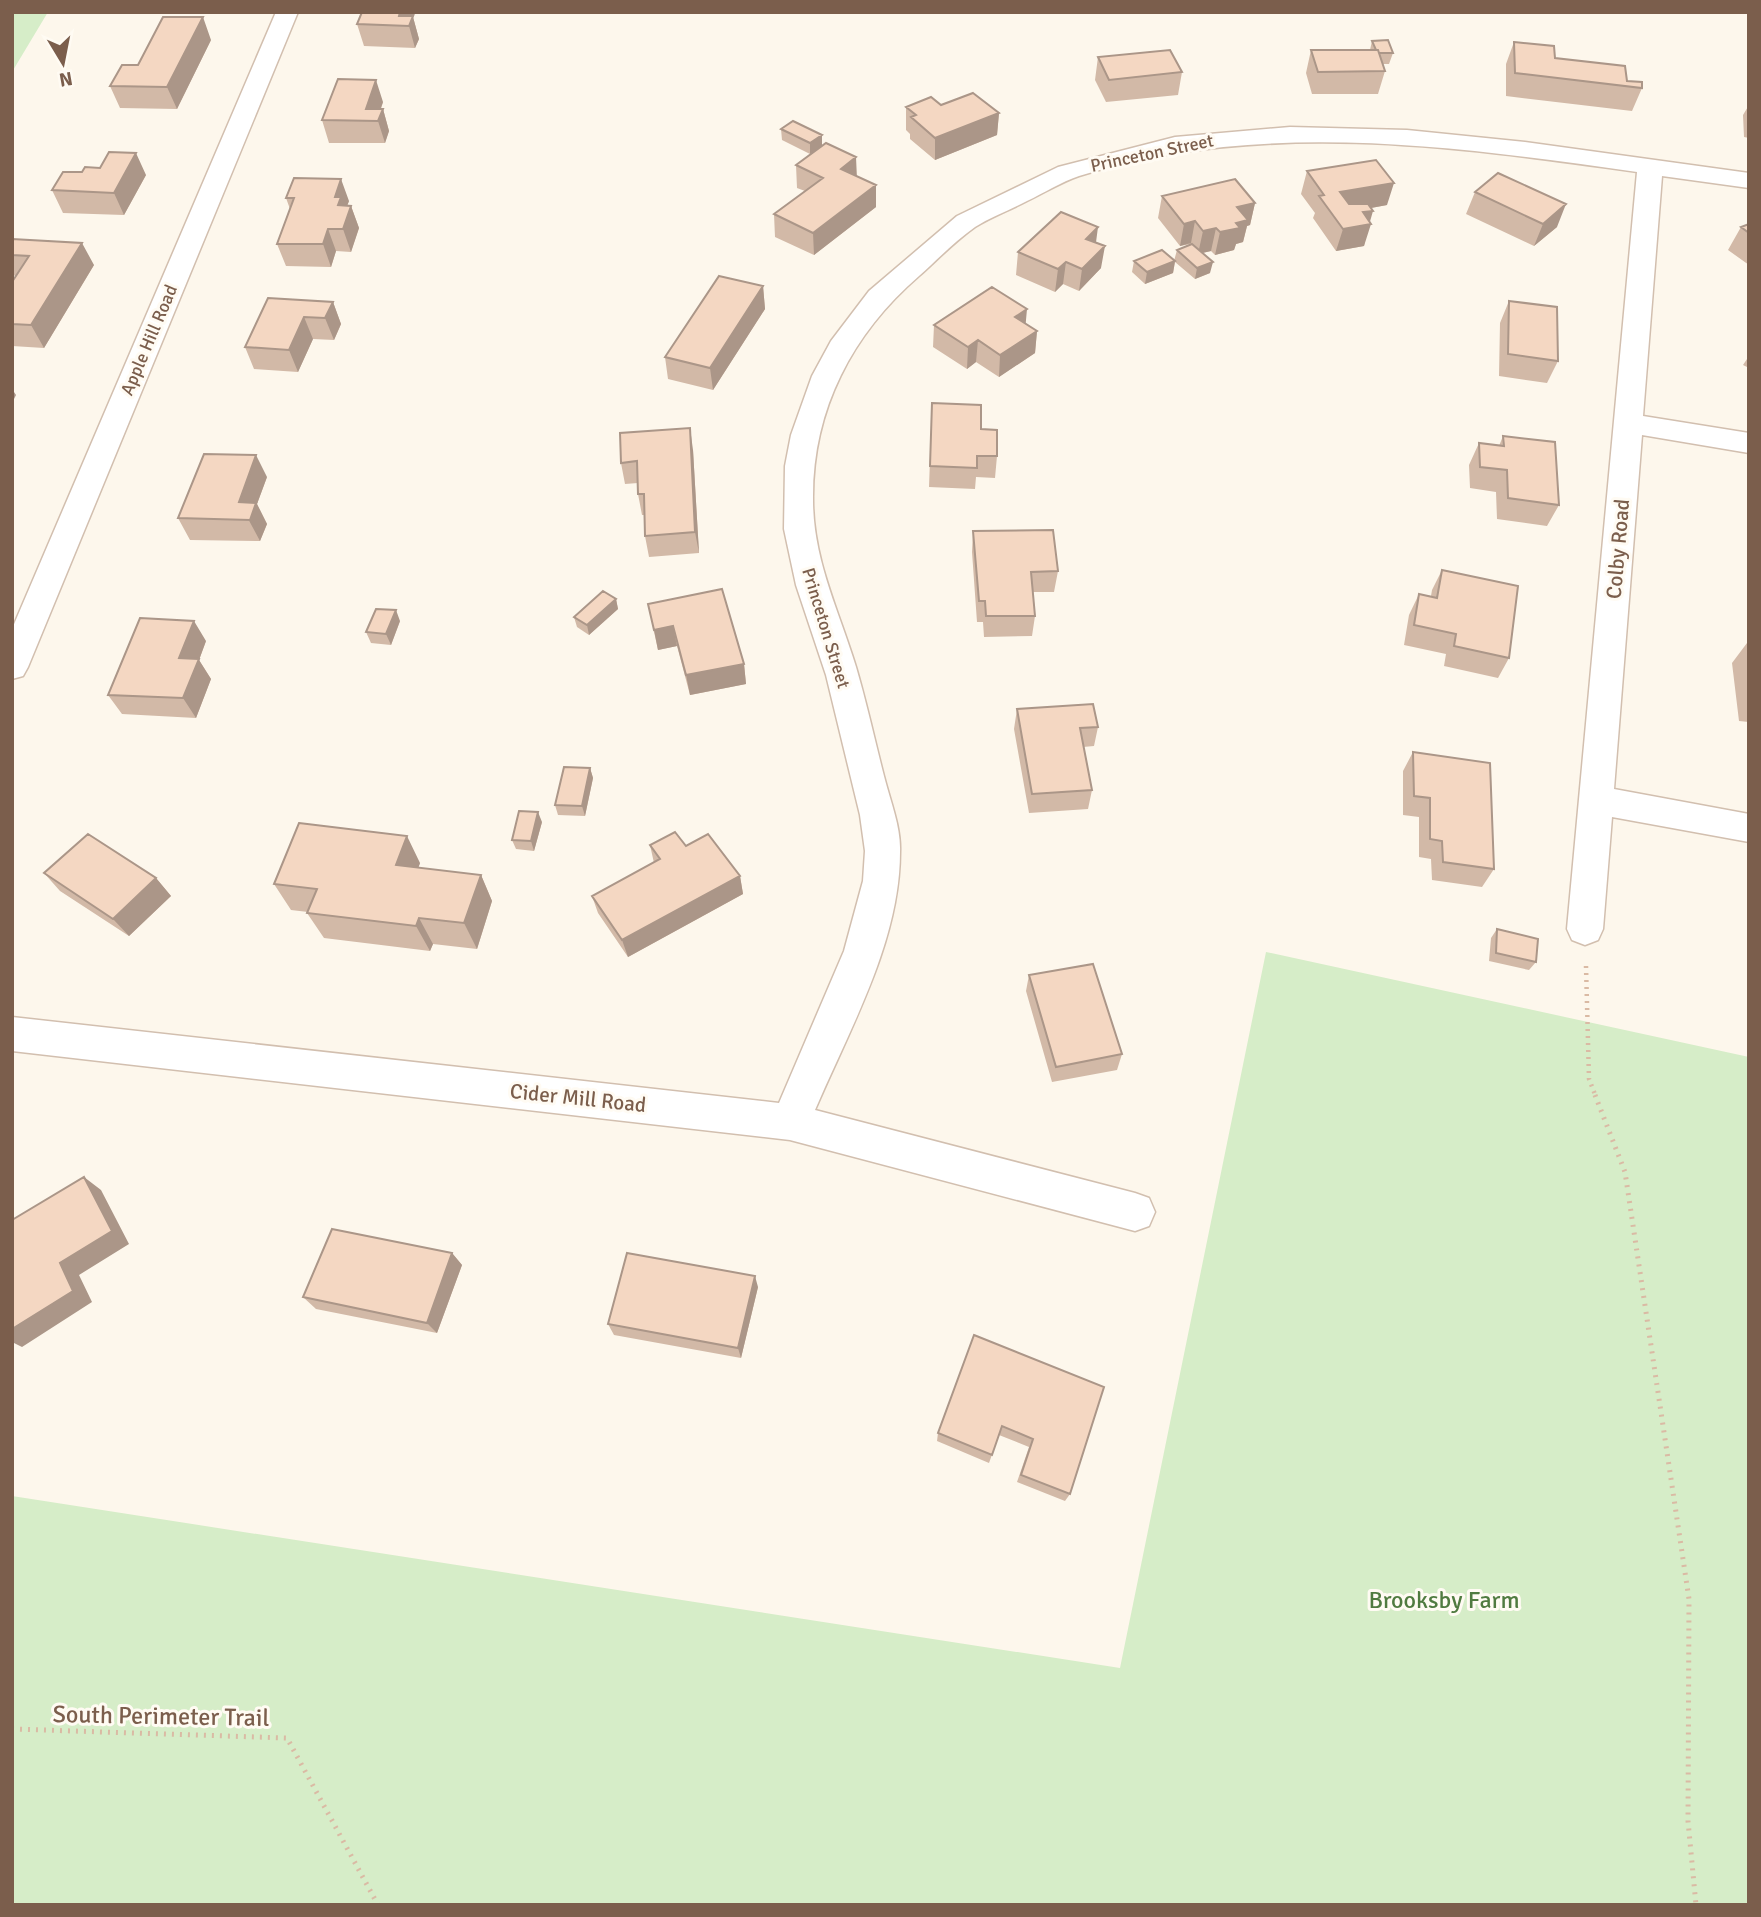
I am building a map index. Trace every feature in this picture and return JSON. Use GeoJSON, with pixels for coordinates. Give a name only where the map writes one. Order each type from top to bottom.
{"type":"FeatureCollection","features":[{"type":"Feature","properties":{"kind":"street","name":"Apple Hill Road"},"geometry":{"type":"LineString","coordinates":[[12,667],[287,12]]}},
{"type":"Feature","properties":{"kind":"street","name":"Princeton Street"},"geometry":{"type":"LineString","coordinates":[[790,1122],[862,950],[878,892],[883,849],[837,656],[812,592],[799,529],[799,469],[811,412],[832,361],[870,305],[901,272],[946,235],[996,204],[1052,179],[1113,159],[1177,144],[1243,135],[1312,132],[1382,134],[1749,181]]}},
{"type":"Feature","properties":{"kind":"street","name":"Colby Road"},"geometry":{"type":"LineString","coordinates":[[1585,929],[1650,168]]}},
{"type":"Feature","properties":{"kind":"street"},"geometry":{"type":"LineString","coordinates":[[1629,422],[1749,443]]}},
{"type":"Feature","properties":{"kind":"street"},"geometry":{"type":"LineString","coordinates":[[1596,800],[1749,828]]}},
{"type":"Feature","properties":{"kind":"street","name":"Cider Mill Road"},"geometry":{"type":"LineString","coordinates":[[12,1034],[790,1122],[1135,1212]]}},
{"type":"Feature","properties":{"kind":"path"},"geometry":{"type":"LineString","coordinates":[[1585,929],[1589,1079],[1625,1172],[1689,1599],[1688,1821],[1696,1905]]}},
{"type":"Feature","properties":{"kind":"path","name":"South Perimeter Trail"},"geometry":{"type":"LineString","coordinates":[[12,1729],[287,1738],[378,1905]]}},
{"type":"Feature","properties":{"kind":"green space"},"geometry":{"type":"Polygon","coordinates":[[[12,12],[48,12],[12,72],[12,12]]]}},
{"type":"Feature","properties":{"kind":"green space","name":"Brooksby Farm"},"geometry":{"type":"Polygon","coordinates":[[[1266,952],[1749,1057],[1749,1905],[12,1905],[12,1496],[1120,1668],[1266,952]]]}},
{"type":"Feature","properties":{"kind":"building"},"geometry":{"type":"Polygon","coordinates":[[[362,12],[400,12],[399,16],[413,16],[409,26],[357,24],[362,12]]]}},
{"type":"Feature","properties":{"kind":"building"},"geometry":{"type":"Polygon","coordinates":[[[163,17],[203,17],[167,87],[110,86],[122,65],[138,65],[163,17]]]}},
{"type":"Feature","properties":{"kind":"building"},"geometry":{"type":"Polygon","coordinates":[[[1388,40],[1393,53],[1379,53],[1372,41],[1388,40]]]}},
{"type":"Feature","properties":{"kind":"building"},"geometry":{"type":"Polygon","coordinates":[[[1514,42],[1554,46],[1555,58],[1625,66],[1627,81],[1642,82],[1642,88],[1515,73],[1514,42]]]}},
{"type":"Feature","properties":{"kind":"building"},"geometry":{"type":"Polygon","coordinates":[[[1170,50],[1182,72],[1109,80],[1098,57],[1170,50]]]}},
{"type":"Feature","properties":{"kind":"building"},"geometry":{"type":"Polygon","coordinates":[[[1311,50],[1378,50],[1385,71],[1318,72],[1311,50]]]}},
{"type":"Feature","properties":{"kind":"building"},"geometry":{"type":"Polygon","coordinates":[[[338,79],[376,80],[366,109],[383,109],[378,121],[322,120],[338,79]]]}},
{"type":"Feature","properties":{"kind":"building"},"geometry":{"type":"Polygon","coordinates":[[[973,93],[999,113],[935,138],[911,117],[916,115],[906,107],[931,97],[941,105],[973,93]]]}},
{"type":"Feature","properties":{"kind":"building"},"geometry":{"type":"Polygon","coordinates":[[[793,121],[822,135],[810,143],[781,129],[793,121]]]}},
{"type":"Feature","properties":{"kind":"building"},"geometry":{"type":"Polygon","coordinates":[[[826,143],[856,157],[841,169],[876,185],[813,233],[774,214],[823,178],[796,165],[826,143]]]}},
{"type":"Feature","properties":{"kind":"building"},"geometry":{"type":"Polygon","coordinates":[[[109,152],[136,153],[114,193],[52,190],[63,172],[82,172],[85,167],[100,168],[109,152]]]}},
{"type":"Feature","properties":{"kind":"building"},"geometry":{"type":"Polygon","coordinates":[[[1376,160],[1394,183],[1340,192],[1349,204],[1368,204],[1373,211],[1363,212],[1371,224],[1343,229],[1319,196],[1324,195],[1307,171],[1376,160]]]}},
{"type":"Feature","properties":{"kind":"building"},"geometry":{"type":"Polygon","coordinates":[[[1498,173],[1566,204],[1543,224],[1475,192],[1498,173]]]}},
{"type":"Feature","properties":{"kind":"building"},"geometry":{"type":"Polygon","coordinates":[[[294,178],[341,179],[335,197],[341,197],[338,205],[351,206],[343,229],[328,229],[323,244],[277,244],[294,198],[286,198],[294,178]]]}},
{"type":"Feature","properties":{"kind":"building"},"geometry":{"type":"Polygon","coordinates":[[[1235,179],[1255,203],[1237,207],[1248,220],[1236,223],[1240,228],[1220,232],[1216,228],[1203,231],[1195,221],[1184,224],[1162,196],[1235,179]]]}},
{"type":"Feature","properties":{"kind":"building"},"geometry":{"type":"Polygon","coordinates":[[[1061,212],[1098,227],[1086,239],[1105,246],[1082,269],[1066,262],[1058,269],[1018,252],[1061,212]]]}},
{"type":"Feature","properties":{"kind":"building"},"geometry":{"type":"Polygon","coordinates":[[[1749,224],[1749,233],[1741,227],[1749,224]]]}},
{"type":"Feature","properties":{"kind":"building"},"geometry":{"type":"Polygon","coordinates":[[[12,239],[82,243],[31,325],[12,324],[12,282],[29,256],[12,255],[12,239]]]}},
{"type":"Feature","properties":{"kind":"building"},"geometry":{"type":"Polygon","coordinates":[[[1192,244],[1213,262],[1197,268],[1177,250],[1192,244]]]}},
{"type":"Feature","properties":{"kind":"building"},"geometry":{"type":"Polygon","coordinates":[[[1162,250],[1175,261],[1147,272],[1134,261],[1162,250]]]}},
{"type":"Feature","properties":{"kind":"building"},"geometry":{"type":"Polygon","coordinates":[[[719,276],[763,286],[710,368],[665,357],[719,276]]]}},
{"type":"Feature","properties":{"kind":"building"},"geometry":{"type":"Polygon","coordinates":[[[992,287],[1027,309],[1015,317],[1037,331],[1000,355],[978,340],[968,347],[934,325],[992,287]]]}},
{"type":"Feature","properties":{"kind":"building"},"geometry":{"type":"Polygon","coordinates":[[[268,298],[333,302],[325,318],[304,317],[289,350],[245,347],[268,298]]]}},
{"type":"Feature","properties":{"kind":"building"},"geometry":{"type":"Polygon","coordinates":[[[1509,301],[1557,307],[1558,361],[1508,354],[1509,301]]]}},
{"type":"Feature","properties":{"kind":"building"},"geometry":{"type":"Polygon","coordinates":[[[932,403],[981,405],[981,429],[997,430],[997,456],[977,456],[977,468],[930,466],[932,403]]]}},
{"type":"Feature","properties":{"kind":"building"},"geometry":{"type":"Polygon","coordinates":[[[690,428],[695,532],[645,536],[644,494],[638,494],[637,461],[621,463],[620,433],[690,428]]]}},
{"type":"Feature","properties":{"kind":"building"},"geometry":{"type":"Polygon","coordinates":[[[1503,436],[1555,442],[1559,505],[1508,498],[1507,470],[1480,467],[1479,443],[1504,446],[1503,436]]]}},
{"type":"Feature","properties":{"kind":"building"},"geometry":{"type":"Polygon","coordinates":[[[204,454],[256,455],[239,502],[256,503],[250,520],[178,518],[204,454]]]}},
{"type":"Feature","properties":{"kind":"building"},"geometry":{"type":"Polygon","coordinates":[[[1053,530],[1058,571],[1031,572],[1035,616],[986,616],[985,601],[979,601],[973,531],[1053,530]]]}},
{"type":"Feature","properties":{"kind":"building"},"geometry":{"type":"Polygon","coordinates":[[[1442,570],[1518,586],[1509,658],[1454,646],[1456,634],[1414,625],[1419,594],[1437,598],[1442,570]]]}},
{"type":"Feature","properties":{"kind":"building"},"geometry":{"type":"Polygon","coordinates":[[[722,589],[744,664],[686,675],[673,626],[654,630],[648,604],[722,589]]]}},
{"type":"Feature","properties":{"kind":"building"},"geometry":{"type":"Polygon","coordinates":[[[603,591],[616,599],[587,625],[574,617],[603,591]]]}},
{"type":"Feature","properties":{"kind":"building"},"geometry":{"type":"Polygon","coordinates":[[[376,609],[396,610],[386,634],[366,632],[376,609]]]}},
{"type":"Feature","properties":{"kind":"building"},"geometry":{"type":"Polygon","coordinates":[[[140,618],[194,621],[179,658],[199,659],[183,698],[108,695],[140,618]]]}},
{"type":"Feature","properties":{"kind":"building"},"geometry":{"type":"Polygon","coordinates":[[[1093,704],[1098,727],[1080,728],[1092,790],[1032,794],[1017,709],[1093,704]]]}},
{"type":"Feature","properties":{"kind":"building"},"geometry":{"type":"Polygon","coordinates":[[[1413,752],[1490,763],[1494,869],[1443,862],[1442,841],[1430,839],[1430,798],[1414,796],[1413,752]]]}},
{"type":"Feature","properties":{"kind":"building"},"geometry":{"type":"Polygon","coordinates":[[[564,767],[590,768],[582,806],[555,805],[564,767]]]}},
{"type":"Feature","properties":{"kind":"building"},"geometry":{"type":"Polygon","coordinates":[[[519,811],[538,812],[531,841],[512,840],[519,811]]]}},
{"type":"Feature","properties":{"kind":"building"},"geometry":{"type":"Polygon","coordinates":[[[299,823],[407,836],[396,865],[481,875],[464,923],[419,918],[416,926],[307,913],[317,889],[274,884],[299,823]]]}},
{"type":"Feature","properties":{"kind":"building"},"geometry":{"type":"Polygon","coordinates":[[[675,832],[686,846],[708,834],[740,876],[622,940],[592,896],[660,859],[650,845],[675,832]]]}},
{"type":"Feature","properties":{"kind":"building"},"geometry":{"type":"Polygon","coordinates":[[[88,834],[156,878],[113,919],[44,873],[88,834]]]}},
{"type":"Feature","properties":{"kind":"building"},"geometry":{"type":"Polygon","coordinates":[[[1497,929],[1538,939],[1536,962],[1496,953],[1497,929]]]}},
{"type":"Feature","properties":{"kind":"building"},"geometry":{"type":"Polygon","coordinates":[[[1093,964],[1122,1054],[1056,1067],[1029,975],[1093,964]]]}},
{"type":"Feature","properties":{"kind":"building"},"geometry":{"type":"Polygon","coordinates":[[[84,1177],[112,1231],[60,1263],[73,1291],[12,1329],[12,1220],[84,1177]]]}},
{"type":"Feature","properties":{"kind":"building"},"geometry":{"type":"Polygon","coordinates":[[[332,1229],[452,1253],[427,1323],[303,1297],[332,1229]]]}},
{"type":"Feature","properties":{"kind":"building"},"geometry":{"type":"Polygon","coordinates":[[[627,1253],[755,1276],[738,1348],[608,1324],[627,1253]]]}},
{"type":"Feature","properties":{"kind":"building"},"geometry":{"type":"Polygon","coordinates":[[[974,1335],[1104,1387],[1070,1494],[1021,1475],[1033,1439],[1002,1426],[992,1455],[938,1433],[974,1335]]]}}]}
